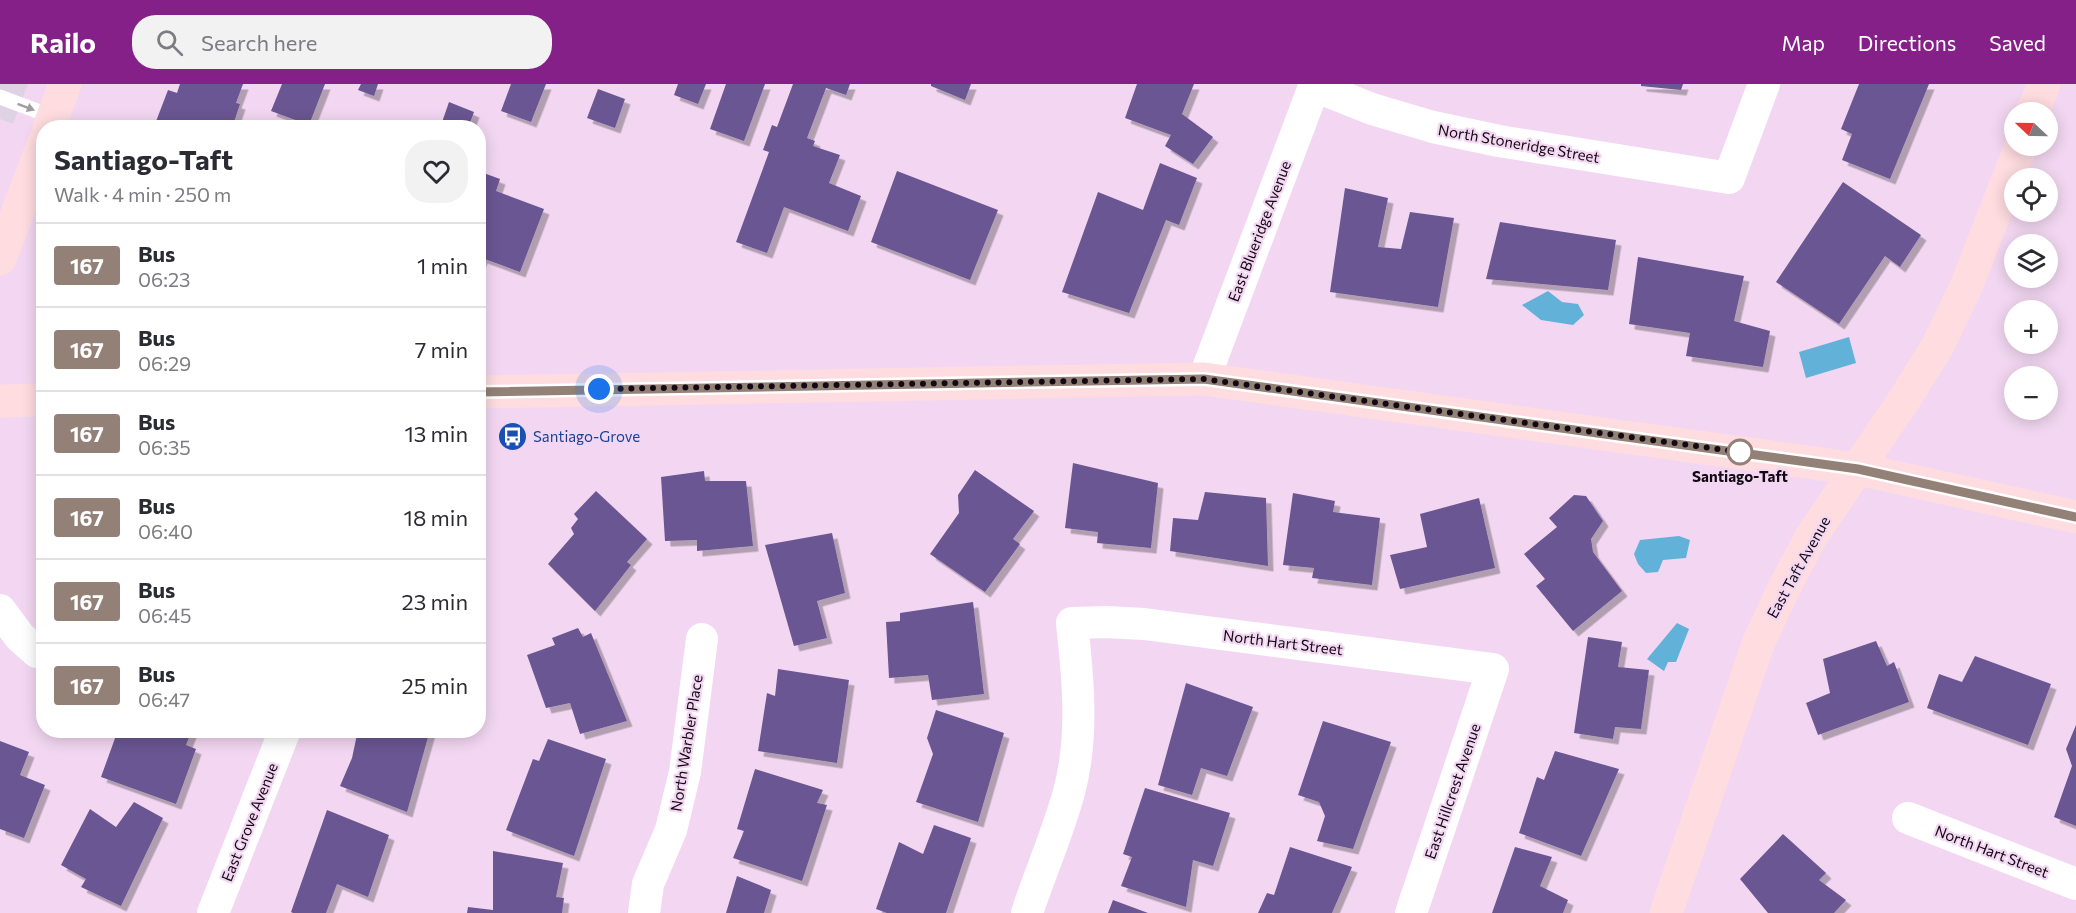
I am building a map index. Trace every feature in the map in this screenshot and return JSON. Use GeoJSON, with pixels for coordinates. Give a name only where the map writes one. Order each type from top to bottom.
{"type":"FeatureCollection","features":[{"type":"Feature","properties":{"kind":"main road"},"geometry":{"type":"LineString","coordinates":[[51,120],[65,84]]}},
{"type":"Feature","properties":{"kind":"main road"},"geometry":{"type":"LineString","coordinates":[[2037,102],[2044,84]]}},
{"type":"Feature","properties":{"kind":"main road","name":"East Taft Avenue"},"geometry":{"type":"LineString","coordinates":[[1666,913],[1758,644],[1811,537],[1937,347],[1969,279],[2017,156]]}},
{"type":"Feature","properties":{"kind":"main road"},"geometry":{"type":"LineString","coordinates":[[0,259],[36,162]]}},
{"type":"Feature","properties":{"kind":"main road"},"geometry":{"type":"LineString","coordinates":[[486,392],[1204,379],[1858,469],[2076,517]]}},
{"type":"Feature","properties":{"kind":"main road"},"geometry":{"type":"LineString","coordinates":[[0,401],[36,400]]}},
{"type":"Feature","properties":{"kind":"street","name":"North Stoneridge Street"},"geometry":{"type":"LineString","coordinates":[[1315,85],[1372,109],[1433,127],[1498,141],[1730,178],[1764,84]]}},
{"type":"Feature","properties":{"kind":"street","name":"East Blueridge Avenue"},"geometry":{"type":"LineString","coordinates":[[1204,379],[1315,85]]}},
{"type":"Feature","properties":{"kind":"street"},"geometry":{"type":"LineString","coordinates":[[0,610],[20,637],[36,651]]}},
{"type":"Feature","properties":{"kind":"street","name":"North Hart Street"},"geometry":{"type":"LineString","coordinates":[[1027,913],[1069,792],[1077,754],[1077,666],[1072,623],[1144,624],[1493,669]]}},
{"type":"Feature","properties":{"kind":"street","name":"North Warbler Place"},"geometry":{"type":"LineString","coordinates":[[644,913],[648,884],[671,831],[685,772],[702,639]]}},
{"type":"Feature","properties":{"kind":"street","name":"East Hillcrest Avenue"},"geometry":{"type":"LineString","coordinates":[[1411,913],[1493,669]]}},
{"type":"Feature","properties":{"kind":"street","name":"East Grove Avenue"},"geometry":{"type":"LineString","coordinates":[[213,913],[282,738]]}},
{"type":"Feature","properties":{"kind":"street","name":"North Hart Street"},"geometry":{"type":"LineString","coordinates":[[1908,818],[2076,884]]}},
{"type":"Feature","properties":{"kind":"lane"},"geometry":{"type":"LineString","coordinates":[[0,97],[36,121]]}},
{"type":"Feature","properties":{"kind":"shaded area"},"geometry":{"type":"Polygon","coordinates":[[[0,84],[28,84],[13,124],[0,119],[0,84]]]}},
{"type":"Feature","properties":{"kind":"water"},"geometry":{"type":"Polygon","coordinates":[[[1548,291],[1562,302],[1578,304],[1584,315],[1573,325],[1541,320],[1522,305],[1548,291]]]}},
{"type":"Feature","properties":{"kind":"water"},"geometry":{"type":"Polygon","coordinates":[[[1849,337],[1856,363],[1806,378],[1799,352],[1849,337]]]}},
{"type":"Feature","properties":{"kind":"water"},"geometry":{"type":"Polygon","coordinates":[[[1679,536],[1690,540],[1686,558],[1663,560],[1658,572],[1646,573],[1638,564],[1634,554],[1640,540],[1679,536]]]}},
{"type":"Feature","properties":{"kind":"water"},"geometry":{"type":"Polygon","coordinates":[[[1677,623],[1689,629],[1676,662],[1668,662],[1664,671],[1647,659],[1677,623]]]}},
{"type":"Feature","properties":{"kind":"building"},"geometry":{"type":"Polygon","coordinates":[[[180,84],[243,84],[236,103],[240,104],[235,120],[157,120],[168,90],[177,93],[180,84]]]}},
{"type":"Feature","properties":{"kind":"building"},"geometry":{"type":"Polygon","coordinates":[[[282,84],[325,84],[311,120],[295,120],[271,111],[282,84]]]}},
{"type":"Feature","properties":{"kind":"building"},"geometry":{"type":"Polygon","coordinates":[[[361,84],[378,84],[374,96],[358,90],[361,84]]]}},
{"type":"Feature","properties":{"kind":"building"},"geometry":{"type":"Polygon","coordinates":[[[511,84],[546,84],[531,122],[501,111],[511,84]]]}},
{"type":"Feature","properties":{"kind":"building"},"geometry":{"type":"Polygon","coordinates":[[[678,84],[706,84],[698,104],[674,95],[678,84]]]}},
{"type":"Feature","properties":{"kind":"building"},"geometry":{"type":"Polygon","coordinates":[[[726,84],[765,84],[744,141],[710,129],[726,84]]]}},
{"type":"Feature","properties":{"kind":"building"},"geometry":{"type":"Polygon","coordinates":[[[793,84],[850,84],[846,95],[826,88],[807,138],[815,141],[813,146],[840,155],[829,183],[861,196],[848,231],[784,207],[767,253],[736,242],[769,152],[763,150],[772,125],[777,127],[793,84]]]}},
{"type":"Feature","properties":{"kind":"building"},"geometry":{"type":"Polygon","coordinates":[[[931,84],[971,84],[965,100],[931,86],[931,84]]]}},
{"type":"Feature","properties":{"kind":"building"},"geometry":{"type":"Polygon","coordinates":[[[1137,84],[1194,84],[1182,114],[1213,137],[1193,164],[1165,146],[1171,135],[1125,118],[1137,84]]]}},
{"type":"Feature","properties":{"kind":"building"},"geometry":{"type":"Polygon","coordinates":[[[1641,84],[1683,84],[1681,90],[1641,86],[1641,84]]]}},
{"type":"Feature","properties":{"kind":"building"},"geometry":{"type":"Polygon","coordinates":[[[1859,84],[1929,84],[1890,179],[1842,160],[1852,134],[1841,129],[1859,84]]]}},
{"type":"Feature","properties":{"kind":"building"},"geometry":{"type":"Polygon","coordinates":[[[598,89],[625,99],[615,128],[587,118],[598,89]]]}},
{"type":"Feature","properties":{"kind":"building"},"geometry":{"type":"Polygon","coordinates":[[[449,102],[474,112],[471,120],[443,120],[449,102]]]}},
{"type":"Feature","properties":{"kind":"building"},"geometry":{"type":"Polygon","coordinates":[[[1160,163],[1197,178],[1179,225],[1166,220],[1129,313],[1062,292],[1098,192],[1143,210],[1160,163]]]}},
{"type":"Feature","properties":{"kind":"building"},"geometry":{"type":"Polygon","coordinates":[[[897,171],[998,210],[970,280],[871,242],[897,171]]]}},
{"type":"Feature","properties":{"kind":"building"},"geometry":{"type":"Polygon","coordinates":[[[486,174],[500,179],[496,191],[544,209],[520,272],[486,259],[486,174]]]}},
{"type":"Feature","properties":{"kind":"building"},"geometry":{"type":"Polygon","coordinates":[[[1843,182],[1921,235],[1900,267],[1885,256],[1839,324],[1776,282],[1843,182]]]}},
{"type":"Feature","properties":{"kind":"building"},"geometry":{"type":"Polygon","coordinates":[[[1345,188],[1388,198],[1378,247],[1401,249],[1410,212],[1454,218],[1438,307],[1330,292],[1345,188]]]}},
{"type":"Feature","properties":{"kind":"building"},"geometry":{"type":"Polygon","coordinates":[[[1500,222],[1616,240],[1608,290],[1486,279],[1500,222]]]}},
{"type":"Feature","properties":{"kind":"building"},"geometry":{"type":"Polygon","coordinates":[[[1638,257],[1744,276],[1734,321],[1770,331],[1763,367],[1686,356],[1690,333],[1629,324],[1638,257]]]}},
{"type":"Feature","properties":{"kind":"building"},"geometry":{"type":"Polygon","coordinates":[[[1073,463],[1158,483],[1151,548],[1097,543],[1098,532],[1065,528],[1073,463]]]}},
{"type":"Feature","properties":{"kind":"building"},"geometry":{"type":"Polygon","coordinates":[[[975,470],[1034,511],[1013,539],[1020,544],[985,592],[930,554],[959,513],[958,495],[975,470]]]}},
{"type":"Feature","properties":{"kind":"building"},"geometry":{"type":"Polygon","coordinates":[[[704,471],[705,481],[746,481],[753,546],[697,551],[697,540],[665,541],[661,477],[704,471]]]}},
{"type":"Feature","properties":{"kind":"building"},"geometry":{"type":"Polygon","coordinates":[[[596,491],[647,539],[627,562],[631,565],[595,611],[548,564],[574,534],[571,528],[578,519],[574,514],[596,491]]]}},
{"type":"Feature","properties":{"kind":"building"},"geometry":{"type":"Polygon","coordinates":[[[1205,492],[1266,498],[1268,566],[1170,551],[1173,518],[1198,520],[1205,492]]]}},
{"type":"Feature","properties":{"kind":"building"},"geometry":{"type":"Polygon","coordinates":[[[1293,493],[1335,501],[1333,512],[1380,518],[1372,585],[1312,578],[1314,568],[1283,565],[1293,493]]]}},
{"type":"Feature","properties":{"kind":"building"},"geometry":{"type":"Polygon","coordinates":[[[1574,495],[1586,496],[1603,521],[1591,539],[1593,552],[1622,591],[1573,631],[1536,586],[1545,579],[1524,554],[1557,527],[1549,518],[1574,495]]]}},
{"type":"Feature","properties":{"kind":"building"},"geometry":{"type":"Polygon","coordinates":[[[1479,498],[1495,568],[1400,589],[1390,555],[1427,547],[1420,514],[1479,498]]]}},
{"type":"Feature","properties":{"kind":"building"},"geometry":{"type":"Polygon","coordinates":[[[832,533],[845,593],[817,601],[827,638],[794,646],[765,545],[832,533]]]}},
{"type":"Feature","properties":{"kind":"building"},"geometry":{"type":"Polygon","coordinates":[[[973,602],[984,694],[932,700],[928,675],[889,678],[886,622],[900,621],[900,613],[973,602]]]}},
{"type":"Feature","properties":{"kind":"building"},"geometry":{"type":"Polygon","coordinates":[[[578,628],[583,637],[591,633],[627,721],[580,734],[570,703],[546,708],[527,655],[555,645],[552,638],[578,628]]]}},
{"type":"Feature","properties":{"kind":"building"},"geometry":{"type":"Polygon","coordinates":[[[1588,637],[1622,642],[1618,667],[1649,670],[1641,729],[1615,727],[1613,739],[1574,733],[1588,637]]]}},
{"type":"Feature","properties":{"kind":"building"},"geometry":{"type":"Polygon","coordinates":[[[1876,641],[1887,666],[1894,662],[1909,702],[1818,735],[1806,703],[1830,693],[1823,659],[1876,641]]]}},
{"type":"Feature","properties":{"kind":"building"},"geometry":{"type":"Polygon","coordinates":[[[1975,656],[2051,684],[2028,745],[1927,708],[1939,674],[1962,682],[1975,656]]]}},
{"type":"Feature","properties":{"kind":"building"},"geometry":{"type":"Polygon","coordinates":[[[778,669],[849,680],[837,763],[758,751],[767,693],[775,696],[778,669]]]}},
{"type":"Feature","properties":{"kind":"building"},"geometry":{"type":"Polygon","coordinates":[[[1186,683],[1253,707],[1227,776],[1201,768],[1192,795],[1158,785],[1186,683]]]}},
{"type":"Feature","properties":{"kind":"building"},"geometry":{"type":"Polygon","coordinates":[[[936,710],[1004,733],[978,822],[916,802],[933,754],[927,738],[936,710]]]}},
{"type":"Feature","properties":{"kind":"building"},"geometry":{"type":"Polygon","coordinates":[[[1323,721],[1391,742],[1353,849],[1317,841],[1325,816],[1319,802],[1298,795],[1323,721]]]}},
{"type":"Feature","properties":{"kind":"building"},"geometry":{"type":"Polygon","coordinates":[[[2076,725],[2076,826],[2054,817],[2072,766],[2066,749],[2076,725]]]}},
{"type":"Feature","properties":{"kind":"building"},"geometry":{"type":"Polygon","coordinates":[[[115,738],[189,738],[186,745],[196,749],[176,804],[101,777],[115,738]]]}},
{"type":"Feature","properties":{"kind":"building"},"geometry":{"type":"Polygon","coordinates":[[[356,738],[428,738],[407,812],[340,786],[352,758],[356,738]]]}},
{"type":"Feature","properties":{"kind":"building"},"geometry":{"type":"Polygon","coordinates":[[[548,739],[606,759],[574,856],[506,830],[533,759],[539,761],[548,739]]]}},
{"type":"Feature","properties":{"kind":"building"},"geometry":{"type":"Polygon","coordinates":[[[0,741],[29,752],[20,775],[45,785],[24,838],[0,829],[0,741]]]}},
{"type":"Feature","properties":{"kind":"building"},"geometry":{"type":"Polygon","coordinates":[[[1555,751],[1619,769],[1581,856],[1519,833],[1537,777],[1544,780],[1555,751]]]}},
{"type":"Feature","properties":{"kind":"building"},"geometry":{"type":"Polygon","coordinates":[[[755,769],[823,790],[817,803],[827,805],[802,881],[733,858],[744,831],[737,829],[755,769]]]}},
{"type":"Feature","properties":{"kind":"building"},"geometry":{"type":"Polygon","coordinates":[[[1145,788],[1230,813],[1213,866],[1193,860],[1186,907],[1121,886],[1132,857],[1123,854],[1145,788]]]}},
{"type":"Feature","properties":{"kind":"building"},"geometry":{"type":"Polygon","coordinates":[[[134,802],[163,818],[121,906],[81,887],[86,879],[61,865],[90,809],[116,827],[134,802]]]}},
{"type":"Feature","properties":{"kind":"building"},"geometry":{"type":"Polygon","coordinates":[[[327,810],[389,835],[368,897],[337,884],[326,913],[293,913],[291,912],[327,810]]]}},
{"type":"Feature","properties":{"kind":"building"},"geometry":{"type":"Polygon","coordinates":[[[934,825],[971,838],[946,913],[887,913],[876,909],[899,842],[923,854],[934,825]]]}},
{"type":"Feature","properties":{"kind":"building"},"geometry":{"type":"Polygon","coordinates":[[[1783,834],[1826,873],[1819,880],[1846,900],[1834,913],[1768,913],[1740,879],[1783,834]]]}},
{"type":"Feature","properties":{"kind":"building"},"geometry":{"type":"Polygon","coordinates":[[[1290,847],[1352,867],[1332,913],[1258,913],[1267,893],[1274,895],[1290,847]]]}},
{"type":"Feature","properties":{"kind":"building"},"geometry":{"type":"Polygon","coordinates":[[[1515,847],[1552,857],[1540,886],[1568,900],[1563,913],[1492,913],[1515,847]]]}},
{"type":"Feature","properties":{"kind":"building"},"geometry":{"type":"Polygon","coordinates":[[[493,851],[563,863],[556,897],[564,898],[562,913],[467,913],[468,907],[493,910],[493,851]]]}},
{"type":"Feature","properties":{"kind":"building"},"geometry":{"type":"Polygon","coordinates":[[[737,876],[771,890],[764,913],[726,913],[737,876]]]}},
{"type":"Feature","properties":{"kind":"building"},"geometry":{"type":"Polygon","coordinates":[[[1113,900],[1148,913],[1108,913],[1113,900]]]}},
{"type":"Feature","properties":{"kind":"bus line","name":"167"},"geometry":{"type":"LineString","coordinates":[[486,392],[1204,379],[1858,469],[2076,517]]}},
{"type":"Feature","properties":{"kind":"place","name":"Santiago-Grove"},"geometry":{"type":"Point","coordinates":[512,436]}},
{"type":"Feature","properties":{"kind":"place","name":"Santiago-Taft"},"geometry":{"type":"Point","coordinates":[1740,452]}},
{"type":"Feature","properties":{"kind":"route"},"geometry":{"type":"LineString","coordinates":[[599,389],[1204,379],[1740,452]]}}]}
